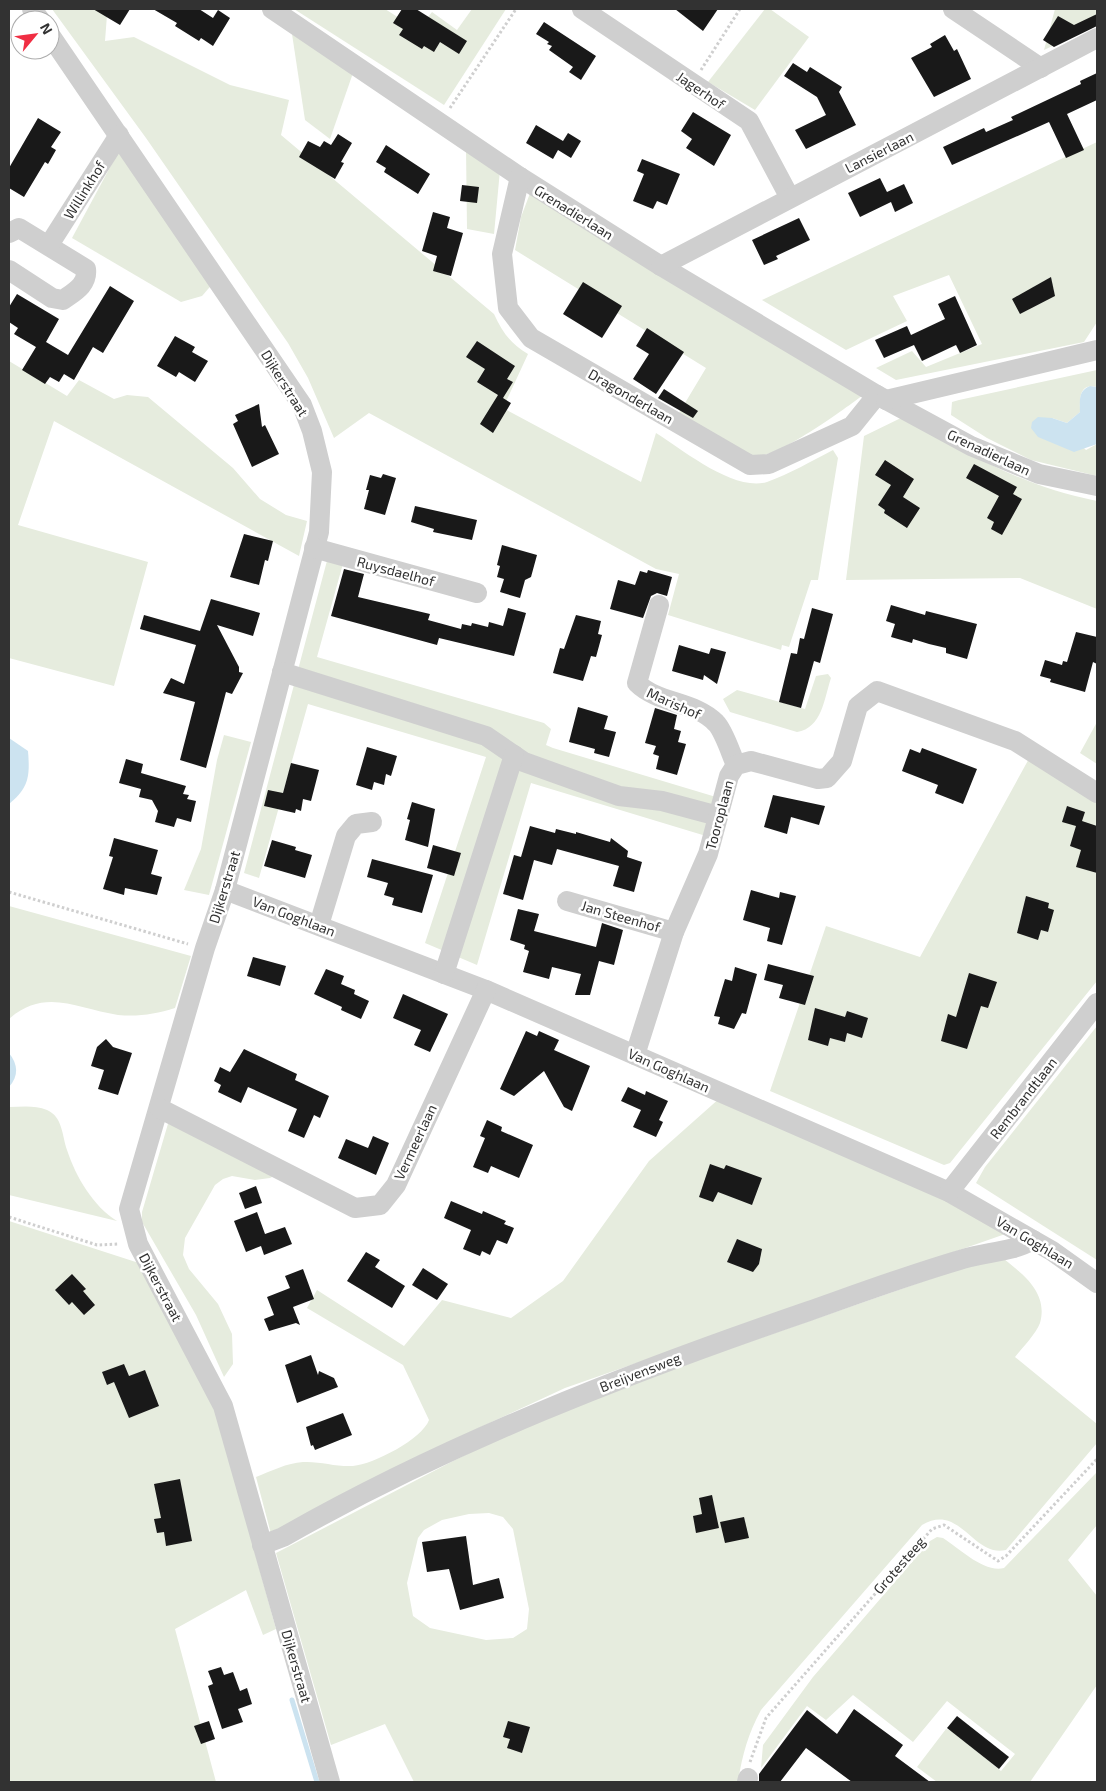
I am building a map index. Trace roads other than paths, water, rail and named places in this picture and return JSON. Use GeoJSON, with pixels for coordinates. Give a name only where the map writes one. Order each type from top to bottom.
{"type":"FeatureCollection","features":[{"type":"Feature","properties":{"kind":"street","name":"Grenadierlaan"},"geometry":{"type":"LineString","coordinates":[[272,9],[520,177],[661,266],[882,398],[971,446],[1039,474],[1097,486]]}},
{"type":"Feature","properties":{"kind":"street","name":"Jagerhof"},"geometry":{"type":"LineString","coordinates":[[582,9],[749,121],[790,198]]}},
{"type":"Feature","properties":{"kind":"street"},"geometry":{"type":"LineString","coordinates":[[953,9],[1041,68]]}},
{"type":"Feature","properties":{"kind":"street","name":"Lansierlaan"},"geometry":{"type":"LineString","coordinates":[[661,266],[1097,38]]}},
{"type":"Feature","properties":{"kind":"street","name":"Dijkerstraat"},"geometry":{"type":"LineString","coordinates":[[60,49],[302,405],[312,431],[322,472],[319,532],[225,890],[205,948],[129,1209],[138,1244],[223,1406],[330,1782]]}},
{"type":"Feature","properties":{"kind":"street","name":"Willinkhof"},"geometry":{"type":"LineString","coordinates":[[49,245],[119,135]]}},
{"type":"Feature","properties":{"kind":"street","name":"Dragonderlaan"},"geometry":{"type":"LineString","coordinates":[[520,177],[502,254],[508,308],[531,338],[750,465],[769,464],[852,426],[882,398]]}},
{"type":"Feature","properties":{"kind":"street"},"geometry":{"type":"LineString","coordinates":[[9,232],[19,228],[49,245],[86,269],[87,277],[82,286],[63,300],[52,298],[9,270]]}},
{"type":"Feature","properties":{"kind":"street"},"geometry":{"type":"LineString","coordinates":[[882,398],[1097,350]]}},
{"type":"Feature","properties":{"kind":"street","name":"Ruysdaelhof"},"geometry":{"type":"LineString","coordinates":[[314,548],[477,593]]}},
{"type":"Feature","properties":{"kind":"street","name":"Marishof"},"geometry":{"type":"LineString","coordinates":[[659,605],[637,683],[645,691],[691,708],[716,723],[736,765]]}},
{"type":"Feature","properties":{"kind":"street"},"geometry":{"type":"LineString","coordinates":[[282,672],[486,736],[524,762],[619,796],[662,800],[718,816]]}},
{"type":"Feature","properties":{"kind":"street","name":"Tooroplaan"},"geometry":{"type":"LineString","coordinates":[[635,1055],[674,932],[708,854],[729,776],[736,765],[751,761],[818,779],[827,778],[842,761],[858,706],[876,692],[1015,741],[1097,793]]}},
{"type":"Feature","properties":{"kind":"street"},"geometry":{"type":"LineString","coordinates":[[444,974],[514,755]]}},
{"type":"Feature","properties":{"kind":"street"},"geometry":{"type":"LineString","coordinates":[[319,925],[346,836],[356,824],[372,822]]}},
{"type":"Feature","properties":{"kind":"street","name":"Van Goghlaan"},"geometry":{"type":"LineString","coordinates":[[225,890],[486,990],[950,1192],[1033,1240],[1097,1283]]}},
{"type":"Feature","properties":{"kind":"street","name":"Jan Steenhof"},"geometry":{"type":"LineString","coordinates":[[567,901],[674,932]]}},
{"type":"Feature","properties":{"kind":"street","name":"Vermeerlaan"},"geometry":{"type":"LineString","coordinates":[[159,1108],[355,1208],[380,1205],[396,1185],[486,990]]}},
{"type":"Feature","properties":{"kind":"street","name":"Rembrandtlaan"},"geometry":{"type":"LineString","coordinates":[[950,1192],[1097,1003]]}},
{"type":"Feature","properties":{"kind":"street","name":"Breijvensweg"},"geometry":{"type":"LineString","coordinates":[[262,1545],[283,1537],[408,1471],[578,1395],[808,1311],[964,1258],[1024,1245],[1033,1240]]}},
{"type":"Feature","properties":{"kind":"water"},"geometry":{"type":"Polygon","coordinates":[[[1090,386],[1097,387],[1097,444],[1074,452],[1038,437],[1031,428],[1032,422],[1038,417],[1052,418],[1067,423],[1080,412],[1080,400],[1083,390],[1090,386]]]}},
{"type":"Feature","properties":{"kind":"water"},"geometry":{"type":"Polygon","coordinates":[[[9,738],[28,751],[29,768],[24,787],[9,804],[9,738]]]}},
{"type":"Feature","properties":{"kind":"water"},"geometry":{"type":"Polygon","coordinates":[[[9,1053],[16,1066],[16,1074],[9,1087],[9,1053]]]}},
{"type":"Feature","properties":{"kind":"waterway"},"geometry":{"type":"LineString","coordinates":[[292,1700],[317,1782]]}}]}
